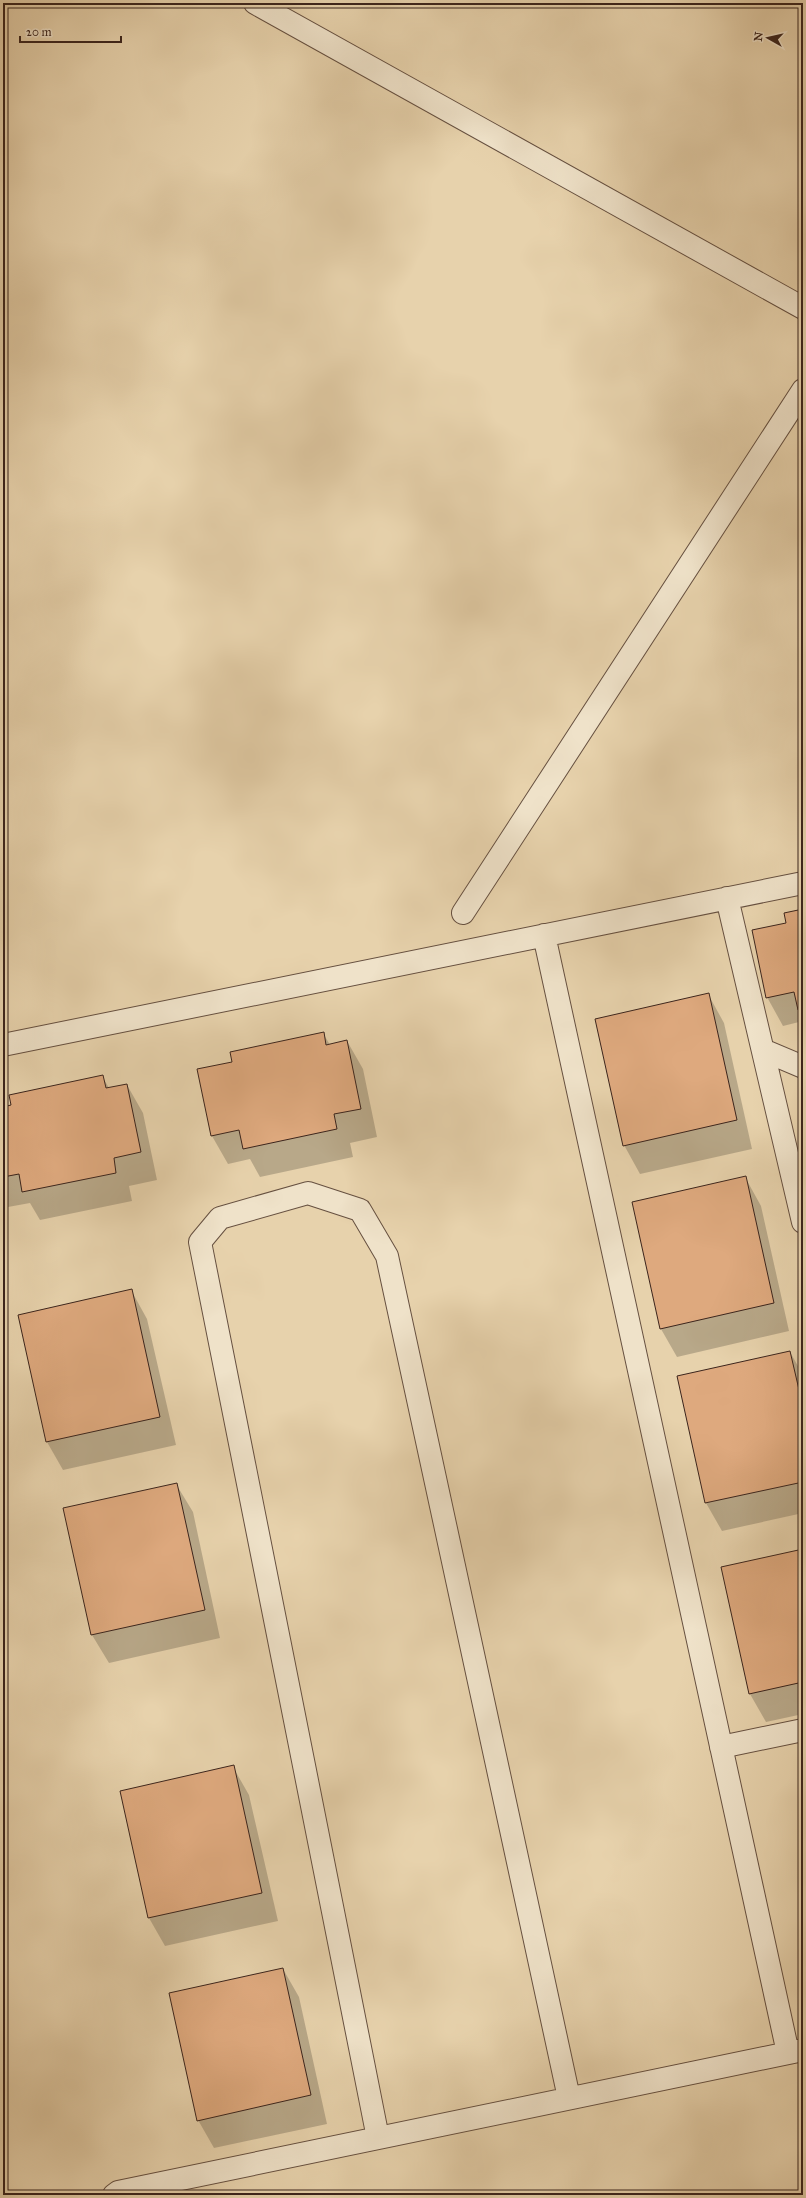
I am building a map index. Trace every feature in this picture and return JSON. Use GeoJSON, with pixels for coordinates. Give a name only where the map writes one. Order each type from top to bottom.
{"type":"FeatureCollection","features":[{"type":"Feature","properties":{"kind":"street"},"geometry":{"type":"LineString","coordinates":[[255,3],[803,308]]}},
{"type":"Feature","properties":{"kind":"street"},"geometry":{"type":"LineString","coordinates":[[463,912],[803,390]]}},
{"type":"Feature","properties":{"kind":"street"},"geometry":{"type":"LineString","coordinates":[[3,1045],[803,883]]}},
{"type":"Feature","properties":{"kind":"street"},"geometry":{"type":"LineString","coordinates":[[727,898],[803,1222]]}},
{"type":"Feature","properties":{"kind":"street"},"geometry":{"type":"LineString","coordinates":[[114,2195],[118,2192],[795,2051],[721,1748],[544,935]]}},
{"type":"Feature","properties":{"kind":"street"},"geometry":{"type":"LineString","coordinates":[[763,1050],[803,1067]]}},
{"type":"Feature","properties":{"kind":"street"},"geometry":{"type":"LineString","coordinates":[[378,2138],[200,1242],[220,1218],[308,1192],[360,1210],[387,1256],[568,2098]]}},
{"type":"Feature","properties":{"kind":"street"},"geometry":{"type":"LineString","coordinates":[[721,1748],[803,1730]]}},
{"type":"Feature","properties":{"kind":"building"},"geometry":{"type":"Polygon","coordinates":[[[803,909],[803,1009],[798,1010],[794,992],[766,998],[752,930],[786,923],[784,913],[803,909]]]}},
{"type":"Feature","properties":{"kind":"building"},"geometry":{"type":"Polygon","coordinates":[[[709,993],[737,1120],[623,1146],[595,1019],[709,993]]]}},
{"type":"Feature","properties":{"kind":"building"},"geometry":{"type":"Polygon","coordinates":[[[324,1032],[326,1045],[347,1040],[361,1109],[334,1114],[337,1129],[243,1149],[239,1130],[211,1136],[197,1069],[232,1062],[230,1052],[324,1032]]]}},
{"type":"Feature","properties":{"kind":"building"},"geometry":{"type":"Polygon","coordinates":[[[103,1075],[106,1088],[127,1084],[141,1152],[114,1158],[116,1173],[22,1192],[19,1174],[3,1177],[3,1107],[11,1105],[9,1095],[103,1075]]]}},
{"type":"Feature","properties":{"kind":"building"},"geometry":{"type":"Polygon","coordinates":[[[746,1176],[774,1303],[660,1329],[632,1202],[746,1176]]]}},
{"type":"Feature","properties":{"kind":"building"},"geometry":{"type":"Polygon","coordinates":[[[132,1289],[160,1417],[46,1442],[18,1315],[132,1289]]]}},
{"type":"Feature","properties":{"kind":"building"},"geometry":{"type":"Polygon","coordinates":[[[790,1351],[803,1407],[803,1482],[705,1503],[677,1376],[790,1351]]]}},
{"type":"Feature","properties":{"kind":"building"},"geometry":{"type":"Polygon","coordinates":[[[177,1483],[205,1610],[91,1635],[63,1508],[177,1483]]]}},
{"type":"Feature","properties":{"kind":"building"},"geometry":{"type":"Polygon","coordinates":[[[803,1549],[803,1682],[749,1694],[721,1567],[803,1549]]]}},
{"type":"Feature","properties":{"kind":"building"},"geometry":{"type":"Polygon","coordinates":[[[234,1765],[262,1893],[148,1918],[120,1791],[234,1765]]]}},
{"type":"Feature","properties":{"kind":"building"},"geometry":{"type":"Polygon","coordinates":[[[283,1968],[311,2095],[197,2121],[169,1993],[283,1968]]]}}]}
